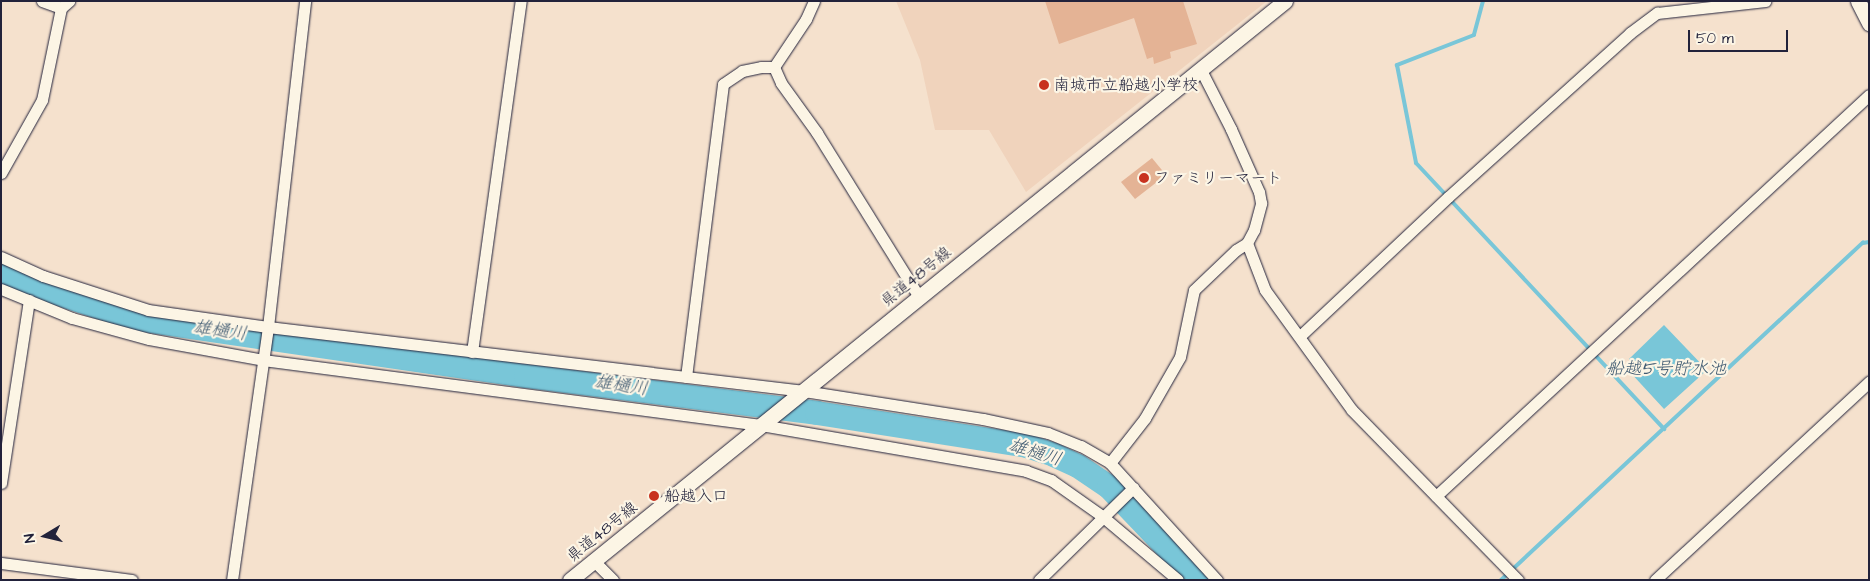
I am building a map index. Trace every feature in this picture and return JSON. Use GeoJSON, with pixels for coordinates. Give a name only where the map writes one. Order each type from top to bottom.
{"type":"FeatureCollection","features":[{"type":"Feature","properties":{"kind":"main road","name":"県道48号線"},"geometry":{"type":"LineString","coordinates":[[570,580],[1285,1]]}},
{"type":"Feature","properties":{"kind":"main road"},"geometry":{"type":"LineString","coordinates":[[1858,1],[1869,23]]}},
{"type":"Feature","properties":{"kind":"street"},"geometry":{"type":"LineString","coordinates":[[1,173],[42,100],[65,4],[42,1]]}},
{"type":"Feature","properties":{"kind":"street"},"geometry":{"type":"LineString","coordinates":[[232,580],[268,328],[305,1]]}},
{"type":"Feature","properties":{"kind":"street"},"geometry":{"type":"LineString","coordinates":[[472,352],[521,1]]}},
{"type":"Feature","properties":{"kind":"street"},"geometry":{"type":"LineString","coordinates":[[686,377],[723,84],[742,71],[774,67],[806,19],[814,1]]}},
{"type":"Feature","properties":{"kind":"street"},"geometry":{"type":"LineString","coordinates":[[1300,336],[1448,197],[1608,52],[1657,13],[1765,1]]}},
{"type":"Feature","properties":{"kind":"street"},"geometry":{"type":"LineString","coordinates":[[774,67],[781,84],[817,133],[919,297]]}},
{"type":"Feature","properties":{"kind":"street"},"geometry":{"type":"LineString","coordinates":[[1110,463],[1145,418],[1180,357],[1194,290],[1236,250],[1247,243],[1254,230],[1261,203],[1259,192],[1202,70]]}},
{"type":"Feature","properties":{"kind":"street"},"geometry":{"type":"LineString","coordinates":[[1436,496],[1869,94]]}},
{"type":"Feature","properties":{"kind":"street"},"geometry":{"type":"LineString","coordinates":[[1247,243],[1265,290],[1352,410],[1518,580]]}},
{"type":"Feature","properties":{"kind":"street"},"geometry":{"type":"LineString","coordinates":[[1,257],[43,276],[148,310],[268,328],[686,377],[983,419],[1048,433],[1081,446],[1110,463],[1217,580]]}},
{"type":"Feature","properties":{"kind":"street"},"geometry":{"type":"LineString","coordinates":[[1,290],[72,318],[149,339],[263,360],[765,422],[1026,471],[1052,480],[1102,516],[1178,580]]}},
{"type":"Feature","properties":{"kind":"street"},"geometry":{"type":"LineString","coordinates":[[1,483],[28,300]]}},
{"type":"Feature","properties":{"kind":"street"},"geometry":{"type":"LineString","coordinates":[[1655,580],[1869,382]]}},
{"type":"Feature","properties":{"kind":"street"},"geometry":{"type":"LineString","coordinates":[[1039,580],[1132,488]]}},
{"type":"Feature","properties":{"kind":"street"},"geometry":{"type":"LineString","coordinates":[[594,561],[613,580]]}},
{"type":"Feature","properties":{"kind":"street"},"geometry":{"type":"LineString","coordinates":[[1,563],[132,580]]}},
{"type":"Feature","properties":{"kind":"shaded area","name":"南城市立船越小学校"},"geometry":{"type":"Polygon","coordinates":[[[896,1],[1267,1],[1026,192],[989,130],[935,130],[920,60],[896,1]]]}},
{"type":"Feature","properties":{"kind":"water","name":"船越5号貯水池"},"geometry":{"type":"Polygon","coordinates":[[[1664,325],[1707,370],[1664,409],[1629,371],[1633,363],[1629,359],[1664,325]]]}},
{"type":"Feature","properties":{"kind":"building"},"geometry":{"type":"Polygon","coordinates":[[[1045,1],[1183,1],[1197,44],[1170,52],[1171,58],[1154,64],[1153,57],[1147,59],[1134,18],[1059,44],[1045,1]]]}},
{"type":"Feature","properties":{"kind":"building","name":"ファミリーマート"},"geometry":{"type":"Polygon","coordinates":[[[1152,158],[1166,175],[1135,199],[1121,182],[1152,158]]]}},
{"type":"Feature","properties":{"kind":"waterway"},"geometry":{"type":"LineString","coordinates":[[1483,1],[1474,35],[1397,65],[1416,163],[1664,429]]}},
{"type":"Feature","properties":{"kind":"waterway"},"geometry":{"type":"LineString","coordinates":[[1501,580],[1863,243],[1869,242]]}},
{"type":"Feature","properties":{"kind":"waterway","name":"雄樋川"},"geometry":{"type":"LineString","coordinates":[[1,275],[135,319],[526,376],[817,413],[1027,446],[1078,466],[1109,487],[1198,580]]}},
{"type":"Feature","properties":{"kind":"place","name":"南城市立船越小学校"},"geometry":{"type":"Point","coordinates":[1044,85]}},
{"type":"Feature","properties":{"kind":"place","name":"ファミリーマート"},"geometry":{"type":"Point","coordinates":[1144,178]}},
{"type":"Feature","properties":{"kind":"place","name":"船越入口"},"geometry":{"type":"Point","coordinates":[654,496]}}]}
